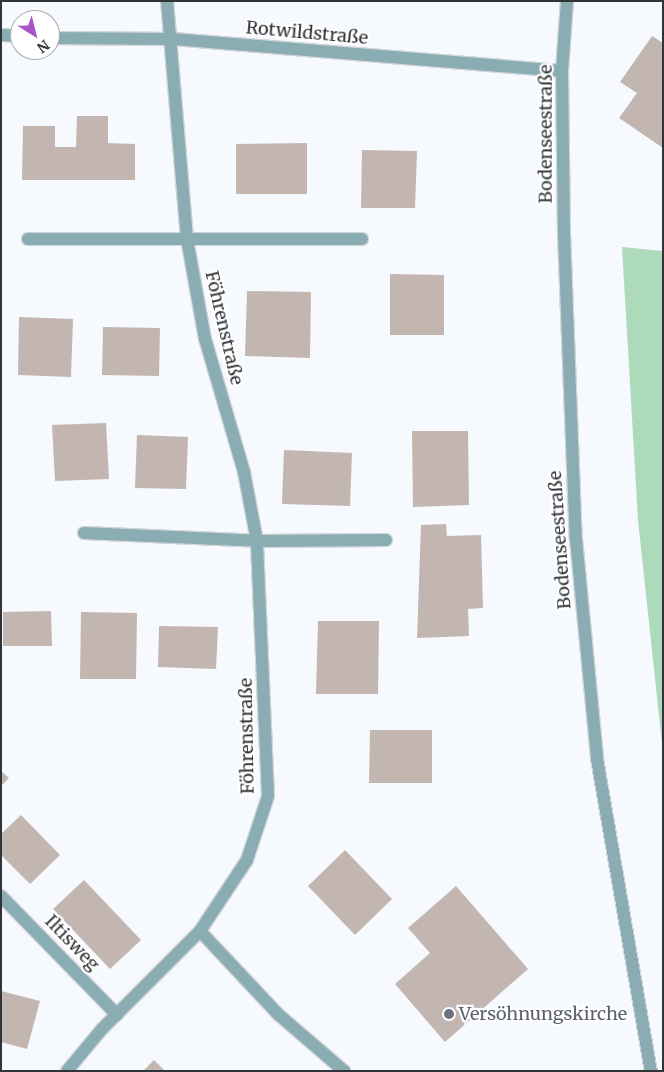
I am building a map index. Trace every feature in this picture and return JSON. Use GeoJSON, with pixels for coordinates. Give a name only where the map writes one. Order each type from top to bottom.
{"type":"FeatureCollection","features":[{"type":"Feature","properties":{"kind":"street","name":"Föhrenstraße"},"geometry":{"type":"LineString","coordinates":[[68,1071],[118,1015],[200,931],[247,860],[268,796],[257,541],[244,472],[205,339],[187,239],[171,79],[173,39],[168,1]]}},
{"type":"Feature","properties":{"kind":"street","name":"Bodenseestraße"},"geometry":{"type":"LineString","coordinates":[[567,1],[562,71],[566,354],[576,539],[597,759],[651,1071]]}},
{"type":"Feature","properties":{"kind":"street","name":"Rotwildstraße"},"geometry":{"type":"LineString","coordinates":[[60,38],[173,39],[562,71]]}},
{"type":"Feature","properties":{"kind":"street"},"geometry":{"type":"LineString","coordinates":[[28,239],[362,239]]}},
{"type":"Feature","properties":{"kind":"street"},"geometry":{"type":"LineString","coordinates":[[84,533],[257,541],[386,540]]}},
{"type":"Feature","properties":{"kind":"street","name":"Iltisweg"},"geometry":{"type":"LineString","coordinates":[[1,896],[118,1015]]}},
{"type":"Feature","properties":{"kind":"street"},"geometry":{"type":"LineString","coordinates":[[200,931],[279,1015],[344,1071]]}},
{"type":"Feature","properties":{"kind":"green space"},"geometry":{"type":"Polygon","coordinates":[[[622,247],[663,251],[663,753],[638,520],[622,247]]]}},
{"type":"Feature","properties":{"kind":"building"},"geometry":{"type":"Polygon","coordinates":[[[652,36],[663,43],[663,148],[619,118],[637,93],[620,82],[652,36]]]}},
{"type":"Feature","properties":{"kind":"building"},"geometry":{"type":"Polygon","coordinates":[[[77,116],[108,116],[108,143],[135,144],[135,180],[22,180],[23,126],[55,126],[55,147],[76,147],[77,116]]]}},
{"type":"Feature","properties":{"kind":"building"},"geometry":{"type":"Polygon","coordinates":[[[307,143],[307,194],[236,194],[236,144],[307,143]]]}},
{"type":"Feature","properties":{"kind":"building"},"geometry":{"type":"Polygon","coordinates":[[[362,150],[417,151],[415,208],[361,208],[362,150]]]}},
{"type":"Feature","properties":{"kind":"building"},"geometry":{"type":"Polygon","coordinates":[[[390,274],[444,275],[444,335],[390,335],[390,274]]]}},
{"type":"Feature","properties":{"kind":"building"},"geometry":{"type":"Polygon","coordinates":[[[247,291],[311,292],[310,358],[245,356],[247,291]]]}},
{"type":"Feature","properties":{"kind":"building"},"geometry":{"type":"Polygon","coordinates":[[[19,317],[73,319],[71,377],[18,375],[19,317]]]}},
{"type":"Feature","properties":{"kind":"building"},"geometry":{"type":"Polygon","coordinates":[[[103,327],[160,328],[159,376],[102,375],[103,327]]]}},
{"type":"Feature","properties":{"kind":"building"},"geometry":{"type":"Polygon","coordinates":[[[106,423],[109,479],[55,481],[52,425],[106,423]]]}},
{"type":"Feature","properties":{"kind":"building"},"geometry":{"type":"Polygon","coordinates":[[[412,431],[468,431],[469,505],[413,507],[412,431]]]}},
{"type":"Feature","properties":{"kind":"building"},"geometry":{"type":"Polygon","coordinates":[[[137,435],[188,437],[186,489],[135,488],[137,435]]]}},
{"type":"Feature","properties":{"kind":"building"},"geometry":{"type":"Polygon","coordinates":[[[284,450],[352,453],[350,506],[282,504],[284,450]]]}},
{"type":"Feature","properties":{"kind":"building"},"geometry":{"type":"Polygon","coordinates":[[[446,524],[447,536],[481,535],[483,608],[468,609],[469,636],[417,638],[421,525],[446,524]]]}},
{"type":"Feature","properties":{"kind":"building"},"geometry":{"type":"Polygon","coordinates":[[[51,611],[52,646],[3,646],[3,612],[51,611]]]}},
{"type":"Feature","properties":{"kind":"building"},"geometry":{"type":"Polygon","coordinates":[[[81,612],[137,613],[136,679],[80,679],[81,612]]]}},
{"type":"Feature","properties":{"kind":"building"},"geometry":{"type":"Polygon","coordinates":[[[318,621],[379,621],[378,694],[316,694],[318,621]]]}},
{"type":"Feature","properties":{"kind":"building"},"geometry":{"type":"Polygon","coordinates":[[[159,626],[218,627],[216,669],[158,667],[159,626]]]}},
{"type":"Feature","properties":{"kind":"building"},"geometry":{"type":"Polygon","coordinates":[[[370,730],[432,730],[432,783],[369,783],[370,730]]]}},
{"type":"Feature","properties":{"kind":"building"},"geometry":{"type":"Polygon","coordinates":[[[1,771],[9,778],[1,786],[1,771]]]}},
{"type":"Feature","properties":{"kind":"building"},"geometry":{"type":"Polygon","coordinates":[[[21,815],[60,855],[30,884],[1,855],[1,834],[21,815]]]}},
{"type":"Feature","properties":{"kind":"building"},"geometry":{"type":"Polygon","coordinates":[[[345,850],[392,899],[355,935],[308,886],[345,850]]]}},
{"type":"Feature","properties":{"kind":"building"},"geometry":{"type":"Polygon","coordinates":[[[84,880],[141,940],[110,969],[53,909],[84,880]]]}},
{"type":"Feature","properties":{"kind":"building"},"geometry":{"type":"Polygon","coordinates":[[[456,886],[528,969],[445,1042],[395,984],[430,953],[408,928],[456,886]]]}},
{"type":"Feature","properties":{"kind":"building"},"geometry":{"type":"Polygon","coordinates":[[[1,991],[40,1001],[27,1049],[1,1042],[1,991]]]}},
{"type":"Feature","properties":{"kind":"building"},"geometry":{"type":"Polygon","coordinates":[[[154,1060],[165,1071],[143,1071],[154,1060]]]}},
{"type":"Feature","properties":{"kind":"place","name":"Versöhnungskirche"},"geometry":{"type":"Point","coordinates":[449,1014]}}]}
